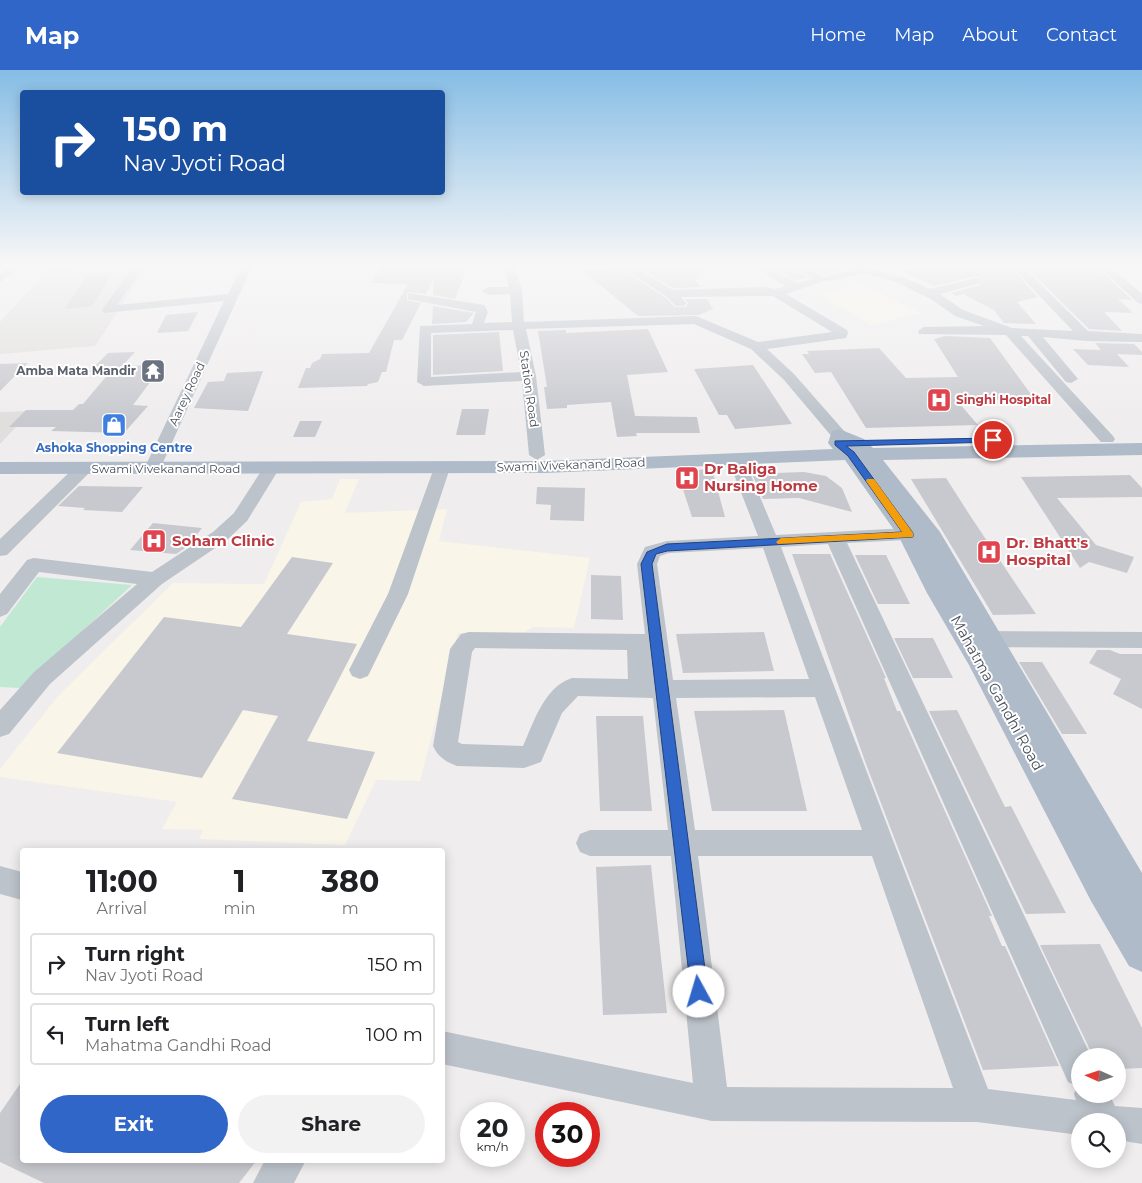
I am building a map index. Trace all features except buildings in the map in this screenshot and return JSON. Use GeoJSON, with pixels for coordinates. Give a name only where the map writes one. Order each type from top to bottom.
{"type":"FeatureCollection","features":[{"type":"Feature","properties":{"kind":"main road","name":"Swami Vivekanand Road"},"geometry":{"type":"LineString","coordinates":[[0,468],[83,468],[154,463],[537,455],[1142,438]]}},
{"type":"Feature","properties":{"kind":"main road","name":"Swami Vivekanand Road"},"geometry":{"type":"LineString","coordinates":[[0,455],[271,469],[557,467],[736,459],[851,446],[1142,449]]}},
{"type":"Feature","properties":{"kind":"main road","name":"Mahatma Gandhi Road"},"geometry":{"type":"LineString","coordinates":[[851,446],[919,534],[1129,893],[1142,953]]}},
{"type":"Feature","properties":{"kind":"street","name":"Aarey Road"},"geometry":{"type":"LineString","coordinates":[[154,463],[223,316]]}},
{"type":"Feature","properties":{"kind":"street"},"geometry":{"type":"LineString","coordinates":[[477,326],[481,316]]}},
{"type":"Feature","properties":{"kind":"street","name":"Station Road"},"geometry":{"type":"LineString","coordinates":[[518,316],[529,376],[537,455]]}},
{"type":"Feature","properties":{"kind":"street"},"geometry":{"type":"LineString","coordinates":[[692,316],[696,320],[756,346],[789,377],[851,446]]}},
{"type":"Feature","properties":{"kind":"street"},"geometry":{"type":"LineString","coordinates":[[756,346],[841,336],[842,333],[815,316]]}},
{"type":"Feature","properties":{"kind":"street"},"geometry":{"type":"LineString","coordinates":[[967,316],[1009,331],[1114,438]]}},
{"type":"Feature","properties":{"kind":"street"},"geometry":{"type":"LineString","coordinates":[[1065,316],[1086,337]]}},
{"type":"Feature","properties":{"kind":"street"},"geometry":{"type":"LineString","coordinates":[[529,376],[424,382],[424,329],[518,324],[696,320]]}},
{"type":"Feature","properties":{"kind":"street"},"geometry":{"type":"LineString","coordinates":[[924,331],[1009,331],[1086,337],[1142,338]]}},
{"type":"Feature","properties":{"kind":"street"},"geometry":{"type":"LineString","coordinates":[[1032,334],[1114,438]]}},
{"type":"Feature","properties":{"kind":"street"},"geometry":{"type":"LineString","coordinates":[[736,459],[770,542],[879,843],[977,1105]]}},
{"type":"Feature","properties":{"kind":"street"},"geometry":{"type":"LineString","coordinates":[[0,550],[83,468]]}},
{"type":"Feature","properties":{"kind":"street"},"geometry":{"type":"LineString","coordinates":[[360,670],[398,594],[442,468]]}},
{"type":"Feature","properties":{"kind":"street"},"geometry":{"type":"LineString","coordinates":[[0,727],[10,704],[155,579],[227,530],[240,516],[271,469]]}},
{"type":"Feature","properties":{"kind":"street"},"geometry":{"type":"LineString","coordinates":[[640,688],[647,642],[647,564],[652,552],[667,548],[919,534]]}},
{"type":"Feature","properties":{"kind":"street"},"geometry":{"type":"LineString","coordinates":[[834,539],[1071,1051]]}},
{"type":"Feature","properties":{"kind":"street"},"geometry":{"type":"LineString","coordinates":[[0,609],[34,565],[155,579]]}},
{"type":"Feature","properties":{"kind":"street"},"geometry":{"type":"LineString","coordinates":[[979,639],[1142,640]]}},
{"type":"Feature","properties":{"kind":"street"},"geometry":{"type":"LineString","coordinates":[[647,642],[469,640],[460,649],[445,746],[457,756],[524,757],[532,754],[553,706],[572,687],[663,689],[823,688]]}},
{"type":"Feature","properties":{"kind":"street"},"geometry":{"type":"LineString","coordinates":[[647,642],[663,689],[712,1104]]}},
{"type":"Feature","properties":{"kind":"street"},"geometry":{"type":"LineString","coordinates":[[590,843],[879,843]]}},
{"type":"Feature","properties":{"kind":"street"},"geometry":{"type":"LineString","coordinates":[[0,880],[20,885]]}},
{"type":"Feature","properties":{"kind":"street"},"geometry":{"type":"LineString","coordinates":[[445,1047],[712,1104],[977,1105],[1071,1117]]}},
{"type":"Feature","properties":{"kind":"street"},"geometry":{"type":"LineString","coordinates":[[1126,1124],[1142,1126]]}},
{"type":"Feature","properties":{"kind":"street"},"geometry":{"type":"LineString","coordinates":[[271,1183],[286,1163]]}},
{"type":"Feature","properties":{"kind":"shaded area"},"geometry":{"type":"Polygon","coordinates":[[[6,316],[115,316],[95,346],[0,354],[0,322],[6,316]]]}},
{"type":"Feature","properties":{"kind":"shaded area"},"geometry":{"type":"Polygon","coordinates":[[[856,316],[909,316],[871,325],[856,316]]]}},
{"type":"Feature","properties":{"kind":"shaded area"},"geometry":{"type":"Polygon","coordinates":[[[31,411],[0,444],[0,412],[31,411]]]}},
{"type":"Feature","properties":{"kind":"shaded area"},"geometry":{"type":"Polygon","coordinates":[[[340,479],[359,479],[345,513],[447,509],[439,541],[590,558],[574,628],[533,627],[523,633],[458,633],[420,781],[376,780],[345,845],[199,839],[203,830],[162,829],[177,802],[0,777],[0,769],[58,696],[173,583],[264,584],[301,502],[332,499],[340,479]]]}},
{"type":"Feature","properties":{"kind":"green space"},"geometry":{"type":"Polygon","coordinates":[[[37,577],[132,585],[21,688],[0,687],[0,627],[37,577]]]}},
{"type":"Feature","properties":{"kind":"slow traffic"},"geometry":{"type":"LineString","coordinates":[[781,542],[910,535],[871,481]]}},
{"type":"Feature","properties":{"kind":"place","name":"Amba Mata Mandir"},"geometry":{"type":"Point","coordinates":[153,371]}},
{"type":"Feature","properties":{"kind":"place","name":"Singhi Hospital"},"geometry":{"type":"Point","coordinates":[939,400]}},
{"type":"Feature","properties":{"kind":"place","name":"Ashoka Shopping Centre"},"geometry":{"type":"Point","coordinates":[114,425]}},
{"type":"Feature","properties":{"kind":"place","name":"Dr Baliga Nursing Home"},"geometry":{"type":"Point","coordinates":[687,478]}},
{"type":"Feature","properties":{"kind":"place","name":"Soham Clinic"},"geometry":{"type":"Point","coordinates":[154,541]}},
{"type":"Feature","properties":{"kind":"place","name":"Dr. Bhatt's Hospital"},"geometry":{"type":"Point","coordinates":[989,552]}},
{"type":"Feature","properties":{"kind":"route"},"geometry":{"type":"LineString","coordinates":[[699,992],[647,564],[652,552],[667,548],[910,535],[851,454],[838,443],[993,440]]}}]}
